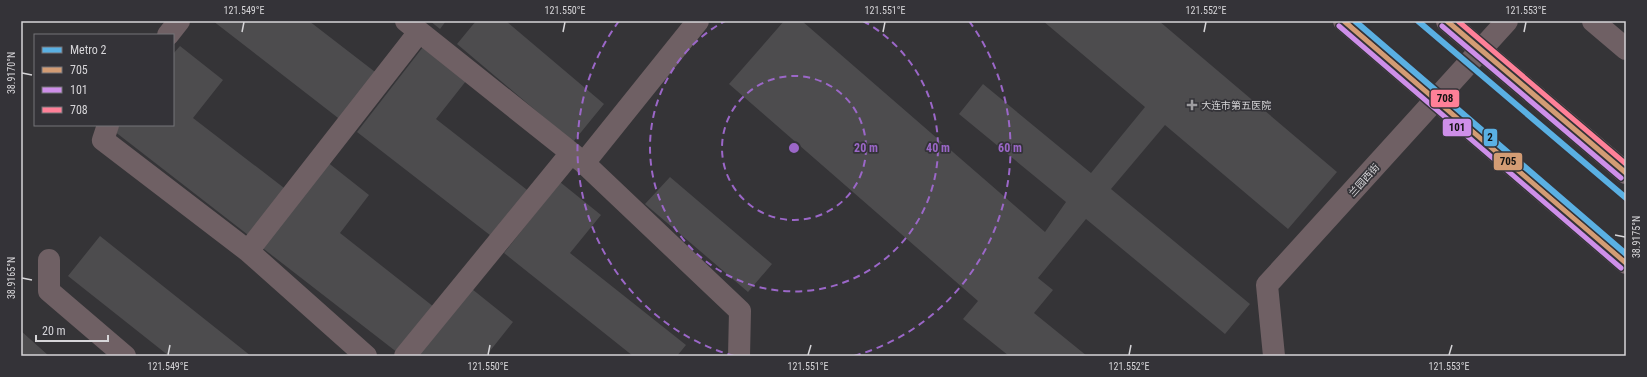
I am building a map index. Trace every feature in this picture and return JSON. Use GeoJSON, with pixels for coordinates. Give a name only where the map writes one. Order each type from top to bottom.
{"type":"FeatureCollection","features":[{"type":"Feature","properties":{"kind":"main road"},"geometry":{"type":"LineString","coordinates":[[1344,21],[1626,263]]}},
{"type":"Feature","properties":{"kind":"main road"},"geometry":{"type":"LineString","coordinates":[[1447,21],[1626,173]]}},
{"type":"Feature","properties":{"kind":"street"},"geometry":{"type":"LineString","coordinates":[[169,34],[179,21]]}},
{"type":"Feature","properties":{"kind":"street"},"geometry":{"type":"LineString","coordinates":[[405,356],[698,21]]}},
{"type":"Feature","properties":{"kind":"street","name":"兰园西街"},"geometry":{"type":"LineString","coordinates":[[1274,356],[1268,285],[1482,51],[1507,21]]}},
{"type":"Feature","properties":{"kind":"street"},"geometry":{"type":"LineString","coordinates":[[1593,21],[1626,49]]}},
{"type":"Feature","properties":{"kind":"street"},"geometry":{"type":"LineString","coordinates":[[248,251],[412,26],[577,158],[740,311],[739,356]]}},
{"type":"Feature","properties":{"kind":"street"},"geometry":{"type":"LineString","coordinates":[[108,126],[103,140],[248,251],[366,356]]}},
{"type":"Feature","properties":{"kind":"street"},"geometry":{"type":"LineString","coordinates":[[49,260],[49,291],[125,356]]}},
{"type":"Feature","properties":{"kind":"building"},"geometry":{"type":"Polygon","coordinates":[[[213,21],[309,21],[379,75],[342,121],[213,21]]]}},
{"type":"Feature","properties":{"kind":"building"},"geometry":{"type":"Polygon","coordinates":[[[430,21],[446,21],[440,29],[430,21]]]}},
{"type":"Feature","properties":{"kind":"building"},"geometry":{"type":"Polygon","coordinates":[[[476,21],[506,21],[604,104],[573,142],[457,44],[476,21]]]}},
{"type":"Feature","properties":{"kind":"building"},"geometry":{"type":"Polygon","coordinates":[[[784,21],[802,21],[1045,232],[1066,202],[959,114],[983,84],[1091,173],[1145,107],[1043,21],[1159,21],[1337,172],[1288,229],[1165,125],[1111,189],[1250,304],[1225,334],[1086,219],[1038,278],[1053,290],[1034,313],[1087,356],[1009,356],[963,319],[978,301],[729,84],[784,21]]]}},
{"type":"Feature","properties":{"kind":"building"},"geometry":{"type":"Polygon","coordinates":[[[180,46],[223,80],[193,118],[288,191],[252,238],[114,131],[117,126],[174,126],[174,53],[180,46]]]}},
{"type":"Feature","properties":{"kind":"building"},"geometry":{"type":"Polygon","coordinates":[[[423,47],[466,81],[436,119],[531,193],[495,239],[357,132],[423,47]]]}},
{"type":"Feature","properties":{"kind":"building"},"geometry":{"type":"Polygon","coordinates":[[[326,161],[369,195],[340,233],[434,307],[398,353],[260,246],[326,161]]]}},
{"type":"Feature","properties":{"kind":"building"},"geometry":{"type":"Polygon","coordinates":[[[670,177],[772,264],[748,292],[645,204],[670,177]]]}},
{"type":"Feature","properties":{"kind":"building"},"geometry":{"type":"Polygon","coordinates":[[[560,182],[601,215],[570,253],[686,345],[677,356],[633,356],[504,253],[560,182]]]}},
{"type":"Feature","properties":{"kind":"building"},"geometry":{"type":"Polygon","coordinates":[[[100,236],[251,356],[169,356],[68,276],[100,236]]]}},
{"type":"Feature","properties":{"kind":"building"},"geometry":{"type":"Polygon","coordinates":[[[472,289],[513,322],[486,356],[418,356],[472,289]]]}},
{"type":"Feature","properties":{"kind":"building"},"geometry":{"type":"Polygon","coordinates":[[[21,331],[49,356],[21,356],[21,331]]]}},
{"type":"Feature","properties":{"kind":"metro line","name":"2"},"geometry":{"type":"LineString","coordinates":[[1355,21],[1626,254]]}},
{"type":"Feature","properties":{"kind":"metro line","name":"2"},"geometry":{"type":"LineString","coordinates":[[1418,21],[1626,198]]}},
{"type":"Feature","properties":{"kind":"transit line","name":"705"},"geometry":{"type":"LineString","coordinates":[[1344,21],[1626,263]]}},
{"type":"Feature","properties":{"kind":"transit line","name":"708"},"geometry":{"type":"LineString","coordinates":[[1355,21],[1626,254]]}},
{"type":"Feature","properties":{"kind":"transit line","name":"705"},"geometry":{"type":"LineString","coordinates":[[1447,21],[1626,173]]}},
{"type":"Feature","properties":{"kind":"transit line","name":"708"},"geometry":{"type":"LineString","coordinates":[[1458,21],[1626,164]]}},
{"type":"Feature","properties":{"kind":"transit line","name":"101"},"geometry":{"type":"LineString","coordinates":[[1339,26],[1621,268]]}},
{"type":"Feature","properties":{"kind":"transit line","name":"101"},"geometry":{"type":"LineString","coordinates":[[1442,26],[1621,178]]}},
{"type":"Feature","properties":{"kind":"place","name":"大连市第五医院"},"geometry":{"type":"Point","coordinates":[1192,105]}}]}
